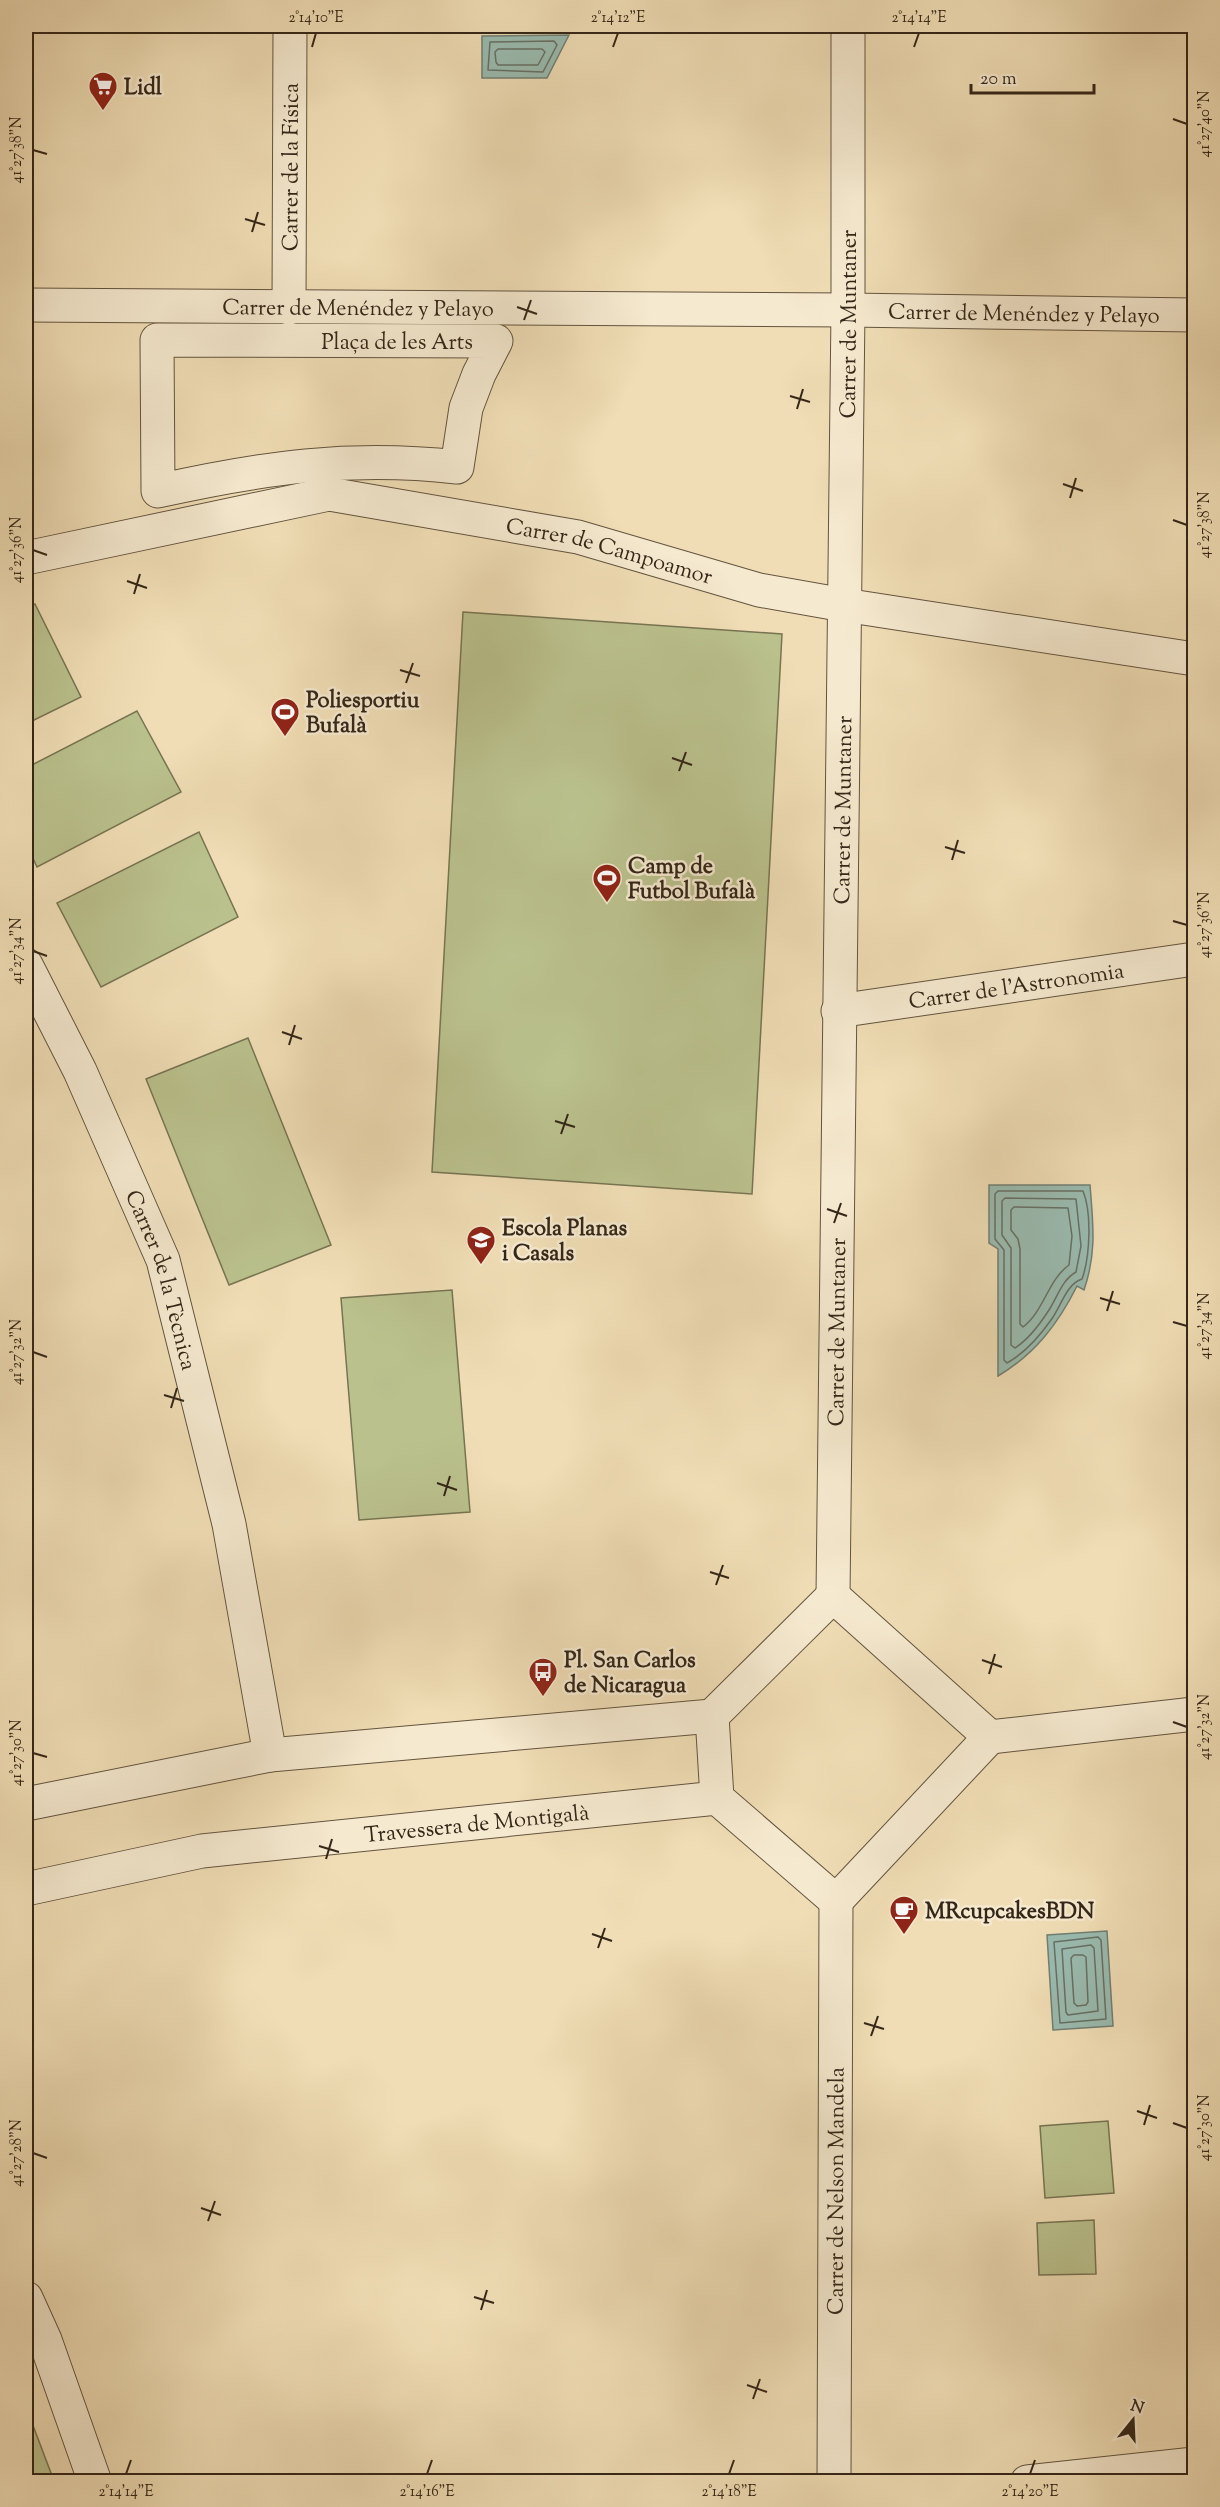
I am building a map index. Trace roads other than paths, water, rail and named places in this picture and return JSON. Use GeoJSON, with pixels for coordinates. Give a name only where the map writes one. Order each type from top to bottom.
{"type":"FeatureCollection","features":[{"type":"Feature","properties":{"kind":"street","name":"Carrer de la Física"},"geometry":{"type":"LineString","coordinates":[[289,308],[290,26]]}},
{"type":"Feature","properties":{"kind":"street","name":"Carrer de Muntaner"},"geometry":{"type":"LineString","coordinates":[[833,1596],[838,1011],[848,310],[848,26]]}},
{"type":"Feature","properties":{"kind":"street","name":"Carrer de Menéndez y Pelayo"},"geometry":{"type":"LineString","coordinates":[[26,305],[848,310],[1194,315]]}},
{"type":"Feature","properties":{"kind":"street","name":"Plaça de les Arts"},"geometry":{"type":"LineString","coordinates":[[157,340],[496,341],[479,374],[466,408],[457,467],[423,464],[303,465],[248,472],[158,491],[157,340]]}},
{"type":"Feature","properties":{"kind":"street","name":"Carrer de Campoamor"},"geometry":{"type":"LineString","coordinates":[[26,558],[329,494],[578,537],[759,590],[1194,659]]}},
{"type":"Feature","properties":{"kind":"street","name":"Carrer de l'Astronomia"},"geometry":{"type":"LineString","coordinates":[[838,1011],[1194,959]]}},
{"type":"Feature","properties":{"kind":"street","name":"Carrer de la Tècnica"},"geometry":{"type":"LineString","coordinates":[[26,965],[80,1071],[163,1260],[229,1524],[270,1755]]}},
{"type":"Feature","properties":{"kind":"street"},"geometry":{"type":"LineString","coordinates":[[26,1804],[270,1755],[712,1716],[833,1596],[990,1737]]}},
{"type":"Feature","properties":{"kind":"street"},"geometry":{"type":"LineString","coordinates":[[712,1716],[717,1798],[836,1901],[990,1737],[1194,1714]]}},
{"type":"Feature","properties":{"kind":"street","name":"Travessera de Montigalà"},"geometry":{"type":"LineString","coordinates":[[26,1889],[202,1851],[717,1798]]}},
{"type":"Feature","properties":{"kind":"street","name":"Carrer de Nelson Mandela"},"geometry":{"type":"LineString","coordinates":[[834,2481],[836,1901]]}},
{"type":"Feature","properties":{"kind":"street"},"geometry":{"type":"LineString","coordinates":[[26,2298],[45,2340],[95,2481]]}},
{"type":"Feature","properties":{"kind":"street"},"geometry":{"type":"LineString","coordinates":[[1027,2481],[1194,2463]]}},
{"type":"Feature","properties":{"kind":"water"},"geometry":{"type":"Polygon","coordinates":[[[569,35],[547,78],[482,78],[482,36],[569,35]]]}},
{"type":"Feature","properties":{"kind":"water"},"geometry":{"type":"Polygon","coordinates":[[[989,1185],[1090,1185],[1093,1225],[1091,1263],[1084,1290],[1077,1286],[1062,1313],[1044,1337],[1023,1358],[998,1376],[998,1249],[989,1243],[989,1185]]]}},
{"type":"Feature","properties":{"kind":"water"},"geometry":{"type":"Polygon","coordinates":[[[1107,1931],[1113,2026],[1053,2030],[1047,1935],[1107,1931]]]}},
{"type":"Feature","properties":{"kind":"place","name":"Lidl"},"geometry":{"type":"Point","coordinates":[103,112]}},
{"type":"Feature","properties":{"kind":"place","name":"Poliesportiu Bufalà"},"geometry":{"type":"Point","coordinates":[285,738]}},
{"type":"Feature","properties":{"kind":"place","name":"Camp de Futbol Bufalà"},"geometry":{"type":"Point","coordinates":[607,904]}},
{"type":"Feature","properties":{"kind":"place","name":"Escola Planas i Casals"},"geometry":{"type":"Point","coordinates":[481,1266]}},
{"type":"Feature","properties":{"kind":"place","name":"Pl. San Carlos de Nicaragua"},"geometry":{"type":"Point","coordinates":[543,1698]}},
{"type":"Feature","properties":{"kind":"place","name":"MRcupcakesBDN"},"geometry":{"type":"Point","coordinates":[904,1936]}}]}
